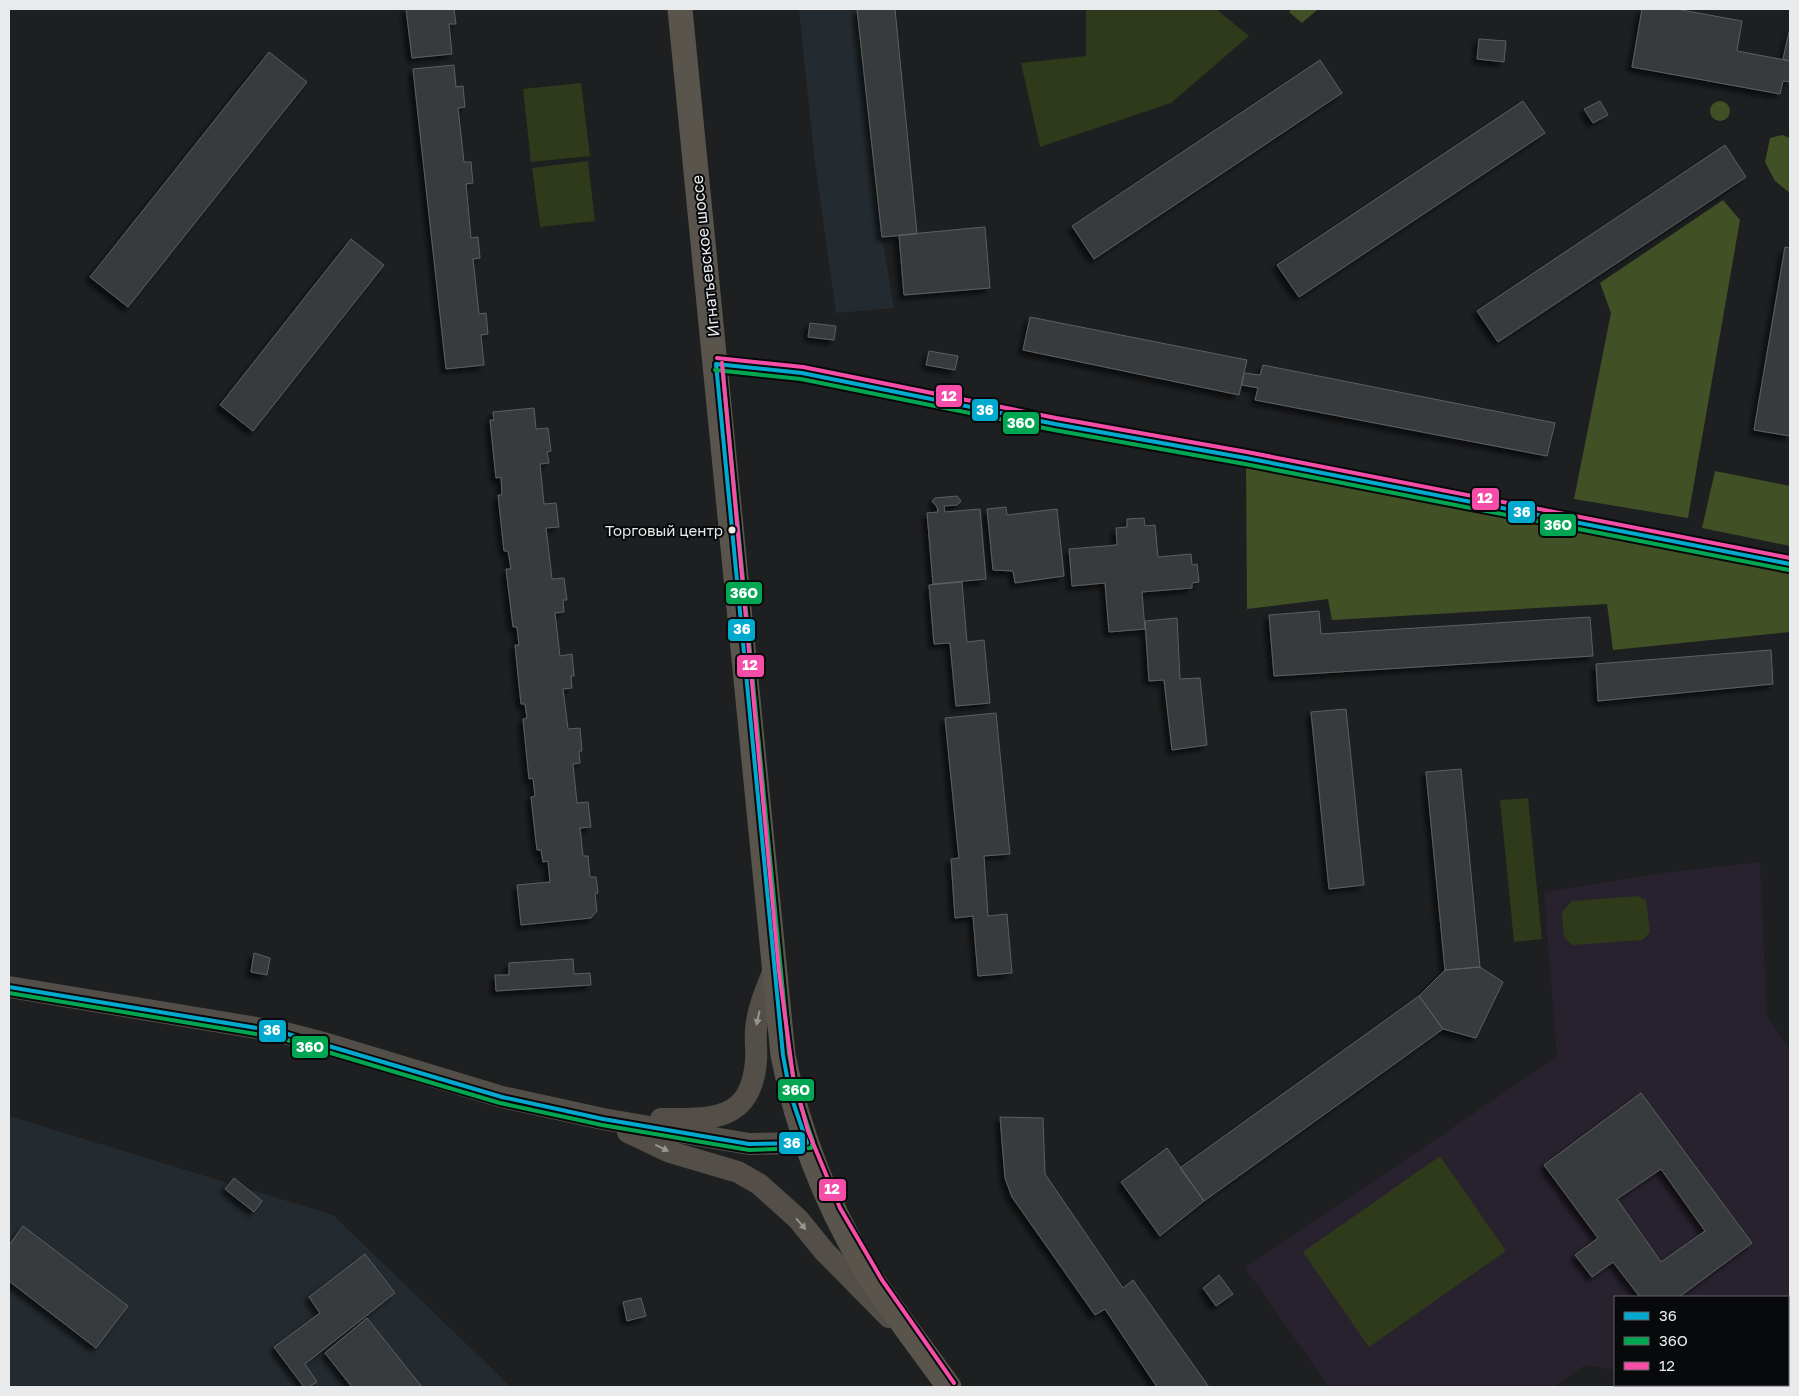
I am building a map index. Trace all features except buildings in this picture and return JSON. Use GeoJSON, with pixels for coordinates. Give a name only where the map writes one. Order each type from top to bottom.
{"type":"FeatureCollection","features":[{"type":"Feature","properties":{"kind":"main road","name":"Игнатьевское шоссе"},"geometry":{"type":"LineString","coordinates":[[680,9],[708,308],[716,364],[773,972],[783,1055],[790,1094],[830,1204],[868,1273],[950,1387]]}},
{"type":"Feature","properties":{"kind":"main road"},"geometry":{"type":"LineString","coordinates":[[602,1119],[697,1120],[718,1118],[733,1111],[746,1099],[753,1085],[756,1060],[756,1031],[761,1003],[773,972]]}},
{"type":"Feature","properties":{"kind":"main road"},"geometry":{"type":"LineString","coordinates":[[9,986],[281,1032],[502,1097],[602,1119],[695,1137],[749,1144],[807,1143]]}},
{"type":"Feature","properties":{"kind":"main road"},"geometry":{"type":"LineString","coordinates":[[602,1119],[670,1152],[738,1172],[759,1184],[798,1220],[824,1251],[929,1358]]}},
{"type":"Feature","properties":{"kind":"street"},"geometry":{"type":"LineString","coordinates":[[716,364],[802,373],[1055,424],[1275,464],[1790,564]]}},
{"type":"Feature","properties":{"kind":"shaded area"},"geometry":{"type":"Polygon","coordinates":[[[799,9],[857,9],[882,237],[894,308],[836,313],[814,155],[799,9]]]}},
{"type":"Feature","properties":{"kind":"shaded area"},"geometry":{"type":"Polygon","coordinates":[[[1760,862],[1767,1016],[1790,1050],[1790,1340],[1789,1296],[1614,1296],[1614,1370],[1585,1365],[1553,1387],[1329,1387],[1245,1268],[1557,1057],[1544,892],[1664,873],[1760,862]]]}},
{"type":"Feature","properties":{"kind":"shaded area"},"geometry":{"type":"Polygon","coordinates":[[[9,1116],[333,1215],[511,1387],[9,1387],[9,1116]]]}},
{"type":"Feature","properties":{"kind":"green space"},"geometry":{"type":"Polygon","coordinates":[[[1086,9],[1216,9],[1249,36],[1171,103],[1040,147],[1021,63],[1086,56],[1086,9]]]}},
{"type":"Feature","properties":{"kind":"green space"},"geometry":{"type":"Polygon","coordinates":[[[1292,9],[1318,9],[1302,23],[1289,12],[1292,9]]]}},
{"type":"Feature","properties":{"kind":"green space"},"geometry":{"type":"Polygon","coordinates":[[[581,83],[590,156],[531,162],[523,89],[581,83]]]}},
{"type":"Feature","properties":{"kind":"green space"},"geometry":{"type":"Polygon","coordinates":[[[1720,101],[1727,104],[1730,111],[1727,118],[1720,121],[1713,118],[1710,111],[1713,104],[1720,101]]]}},
{"type":"Feature","properties":{"kind":"green space"},"geometry":{"type":"Polygon","coordinates":[[[1782,135],[1790,138],[1790,193],[1775,181],[1765,162],[1770,138],[1782,135]]]}},
{"type":"Feature","properties":{"kind":"green space"},"geometry":{"type":"Polygon","coordinates":[[[588,161],[595,221],[540,227],[532,168],[588,161]]]}},
{"type":"Feature","properties":{"kind":"green space"},"geometry":{"type":"Polygon","coordinates":[[[1723,200],[1740,220],[1688,518],[1574,499],[1611,313],[1600,283],[1723,200]]]}},
{"type":"Feature","properties":{"kind":"green space"},"geometry":{"type":"Polygon","coordinates":[[[1246,458],[1790,564],[1790,632],[1613,650],[1607,604],[1332,620],[1328,599],[1247,609],[1246,458]]]}},
{"type":"Feature","properties":{"kind":"green space"},"geometry":{"type":"Polygon","coordinates":[[[1715,471],[1790,486],[1790,546],[1702,528],[1715,471]]]}},
{"type":"Feature","properties":{"kind":"green space"},"geometry":{"type":"Polygon","coordinates":[[[1528,798],[1542,939],[1514,942],[1500,800],[1528,798]]]}},
{"type":"Feature","properties":{"kind":"green space"},"geometry":{"type":"Polygon","coordinates":[[[1638,896],[1646,900],[1650,932],[1643,940],[1572,945],[1564,937],[1562,912],[1572,901],[1638,896]]]}},
{"type":"Feature","properties":{"kind":"green space"},"geometry":{"type":"Polygon","coordinates":[[[1440,1156],[1506,1251],[1369,1347],[1303,1252],[1440,1156]]]}},
{"type":"Feature","properties":{"kind":"transit line","name":"12"},"geometry":{"type":"LineString","coordinates":[[717,358],[803,367],[1056,418],[1247,452],[1790,558]]}},
{"type":"Feature","properties":{"kind":"transit line","name":"36О"},"geometry":{"type":"LineString","coordinates":[[9,993],[280,1038],[500,1103],[602,1125],[749,1150],[811,1148],[813,1142],[796,1091],[789,1054],[722,363]]}},
{"type":"Feature","properties":{"kind":"transit line","name":"12"},"geometry":{"type":"LineString","coordinates":[[722,363],[779,971],[793,1076],[808,1131],[840,1208],[882,1280],[954,1383]]}},
{"type":"Feature","properties":{"kind":"transit line","name":"36"},"geometry":{"type":"LineString","coordinates":[[716,364],[802,373],[1055,424],[1246,458],[1790,564]]}},
{"type":"Feature","properties":{"kind":"transit line","name":"36"},"geometry":{"type":"LineString","coordinates":[[9,987],[281,1032],[502,1097],[603,1119],[749,1144],[807,1143],[790,1093],[783,1055],[716,364]]}},
{"type":"Feature","properties":{"kind":"transit line","name":"36О"},"geometry":{"type":"LineString","coordinates":[[715,370],[801,379],[1054,430],[1245,464],[1789,570]]}},
{"type":"Feature","properties":{"kind":"place","name":"Торговый центр"},"geometry":{"type":"Point","coordinates":[732,530]}}]}
